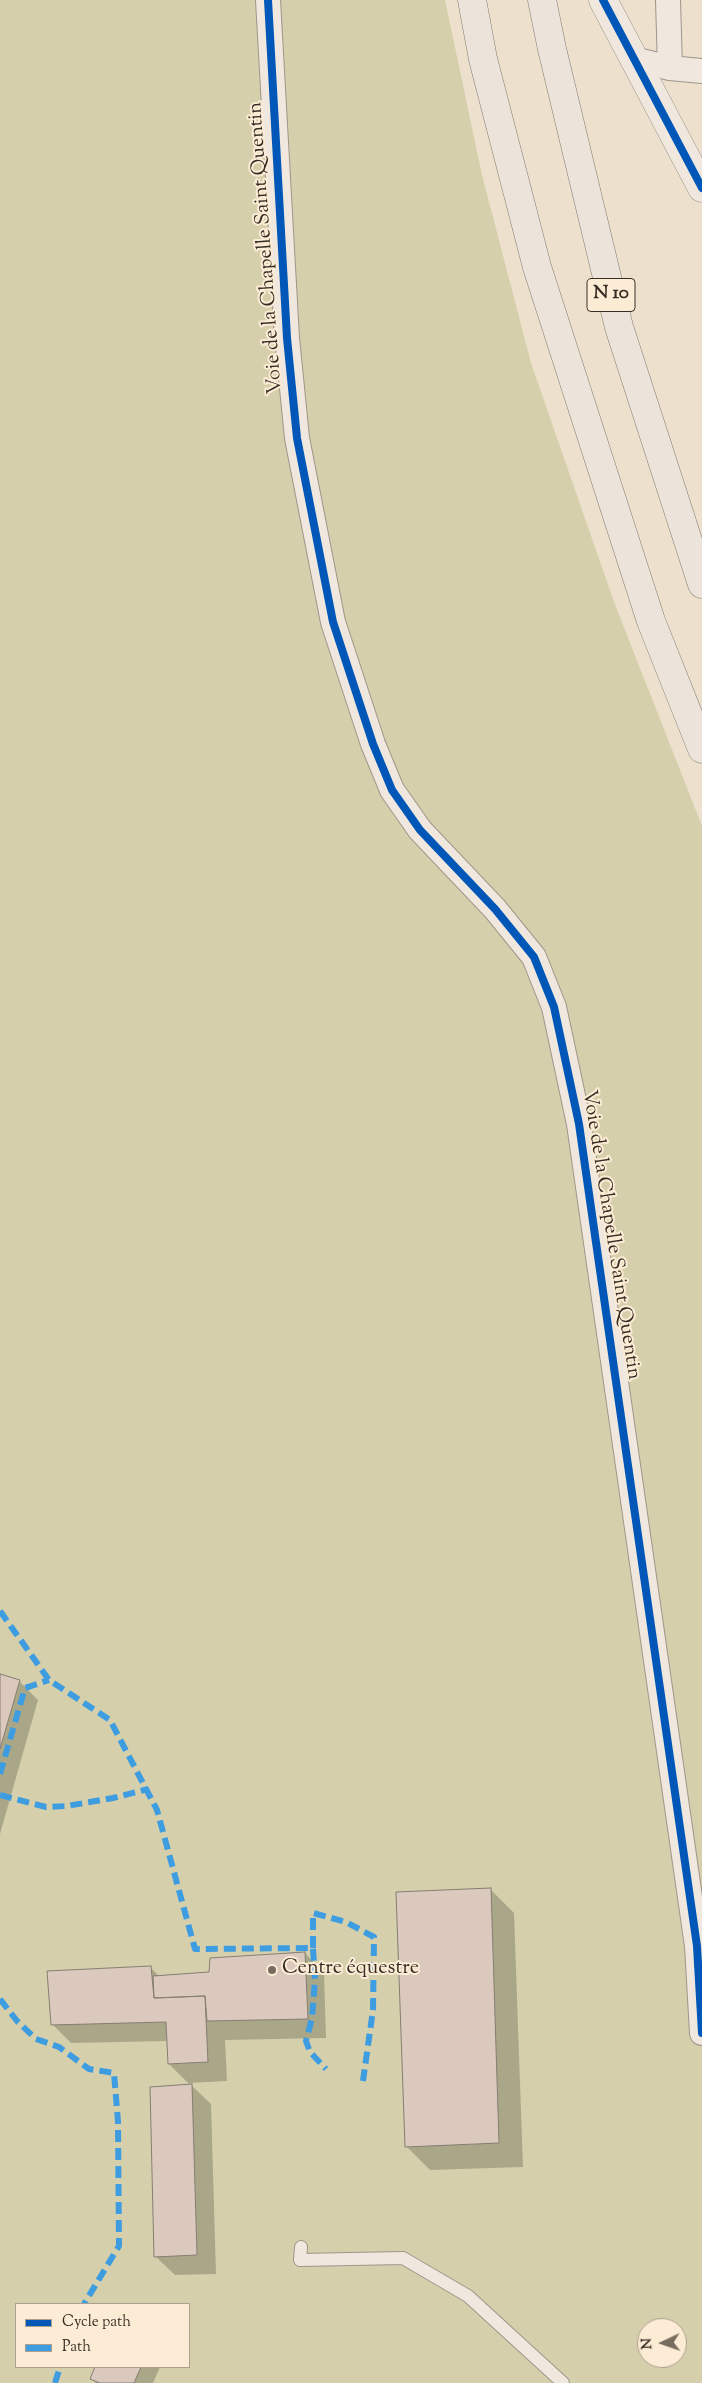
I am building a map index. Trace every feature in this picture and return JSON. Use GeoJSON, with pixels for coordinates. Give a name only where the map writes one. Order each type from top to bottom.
{"type":"FeatureCollection","features":[{"type":"Feature","properties":{"kind":"main road"},"geometry":{"type":"LineString","coordinates":[[472,0],[483,59],[537,267],[651,621],[702,749]]}},
{"type":"Feature","properties":{"kind":"main road","name":"N 10"},"geometry":{"type":"LineString","coordinates":[[542,0],[619,327],[702,584]]}},
{"type":"Feature","properties":{"kind":"street","name":"Voie de la Chapelle Saint Quentin"},"geometry":{"type":"LineString","coordinates":[[268,0],[287,338],[296,429],[333,622],[373,744],[392,790],[420,830],[495,909],[534,957],[554,1007],[577,1114],[697,1946],[702,2033]]}},
{"type":"Feature","properties":{"kind":"street"},"geometry":{"type":"LineString","coordinates":[[603,0],[702,188]]}},
{"type":"Feature","properties":{"kind":"street"},"geometry":{"type":"LineString","coordinates":[[668,0],[670,68]]}},
{"type":"Feature","properties":{"kind":"street"},"geometry":{"type":"LineString","coordinates":[[633,59],[670,68],[702,71]]}},
{"type":"Feature","properties":{"kind":"lane"},"geometry":{"type":"LineString","coordinates":[[301,2247],[300,2260],[403,2258],[468,2296],[563,2383]]}},
{"type":"Feature","properties":{"kind":"shaded area"},"geometry":{"type":"Polygon","coordinates":[[[0,0],[445,0],[482,175],[531,363],[614,602],[702,826],[702,2383],[0,2383],[0,0]]]}},
{"type":"Feature","properties":{"kind":"building"},"geometry":{"type":"Polygon","coordinates":[[[0,1674],[20,1680],[0,1749],[0,1674]]]}},
{"type":"Feature","properties":{"kind":"building"},"geometry":{"type":"Polygon","coordinates":[[[491,1888],[499,2143],[405,2147],[396,1892],[491,1888]]]}},
{"type":"Feature","properties":{"kind":"building"},"geometry":{"type":"Polygon","coordinates":[[[305,1952],[308,2019],[207,2021],[205,1996],[154,1998],[153,1976],[209,1972],[210,1958],[305,1952]]]}},
{"type":"Feature","properties":{"kind":"building"},"geometry":{"type":"Polygon","coordinates":[[[151,1966],[154,1998],[205,1996],[208,2062],[168,2064],[166,2022],[51,2025],[47,1971],[151,1966]]]}},
{"type":"Feature","properties":{"kind":"building"},"geometry":{"type":"Polygon","coordinates":[[[192,2084],[197,2255],[154,2257],[150,2087],[192,2084]]]}},
{"type":"Feature","properties":{"kind":"building"},"geometry":{"type":"Polygon","coordinates":[[[95,2368],[141,2368],[134,2383],[100,2383],[90,2379],[95,2368]]]}},
{"type":"Feature","properties":{"kind":"marked path"},"geometry":{"type":"LineString","coordinates":[[0,1611],[49,1680],[110,1720],[157,1810],[195,1949],[313,1948],[315,1980],[312,2018],[306,2041],[310,2052],[326,2069]]}},
{"type":"Feature","properties":{"kind":"marked path"},"geometry":{"type":"LineString","coordinates":[[0,1774],[25,1688],[49,1680]]}},
{"type":"Feature","properties":{"kind":"marked path"},"geometry":{"type":"LineString","coordinates":[[0,1795],[46,1807],[67,1806],[113,1798],[148,1789]]}},
{"type":"Feature","properties":{"kind":"marked path"},"geometry":{"type":"LineString","coordinates":[[313,1948],[313,1913],[346,1922],[374,1937],[373,2010],[363,2081]]}},
{"type":"Feature","properties":{"kind":"marked path"},"geometry":{"type":"LineString","coordinates":[[0,1999],[17,2021],[36,2039],[59,2047],[89,2069],[114,2073],[118,2122],[119,2246],[85,2303]]}},
{"type":"Feature","properties":{"kind":"marked path"},"geometry":{"type":"LineString","coordinates":[[55,2383],[60,2368]]}},
{"type":"Feature","properties":{"kind":"cycle path"},"geometry":{"type":"LineString","coordinates":[[268,0],[287,338],[297,438],[333,622],[373,744],[392,790],[420,830],[495,909],[534,957],[554,1007],[579,1124],[697,1946],[702,2033]]}},
{"type":"Feature","properties":{"kind":"cycle path"},"geometry":{"type":"LineString","coordinates":[[603,0],[702,188]]}},
{"type":"Feature","properties":{"kind":"place","name":"Centre équestre"},"geometry":{"type":"Point","coordinates":[272,1970]}}]}
